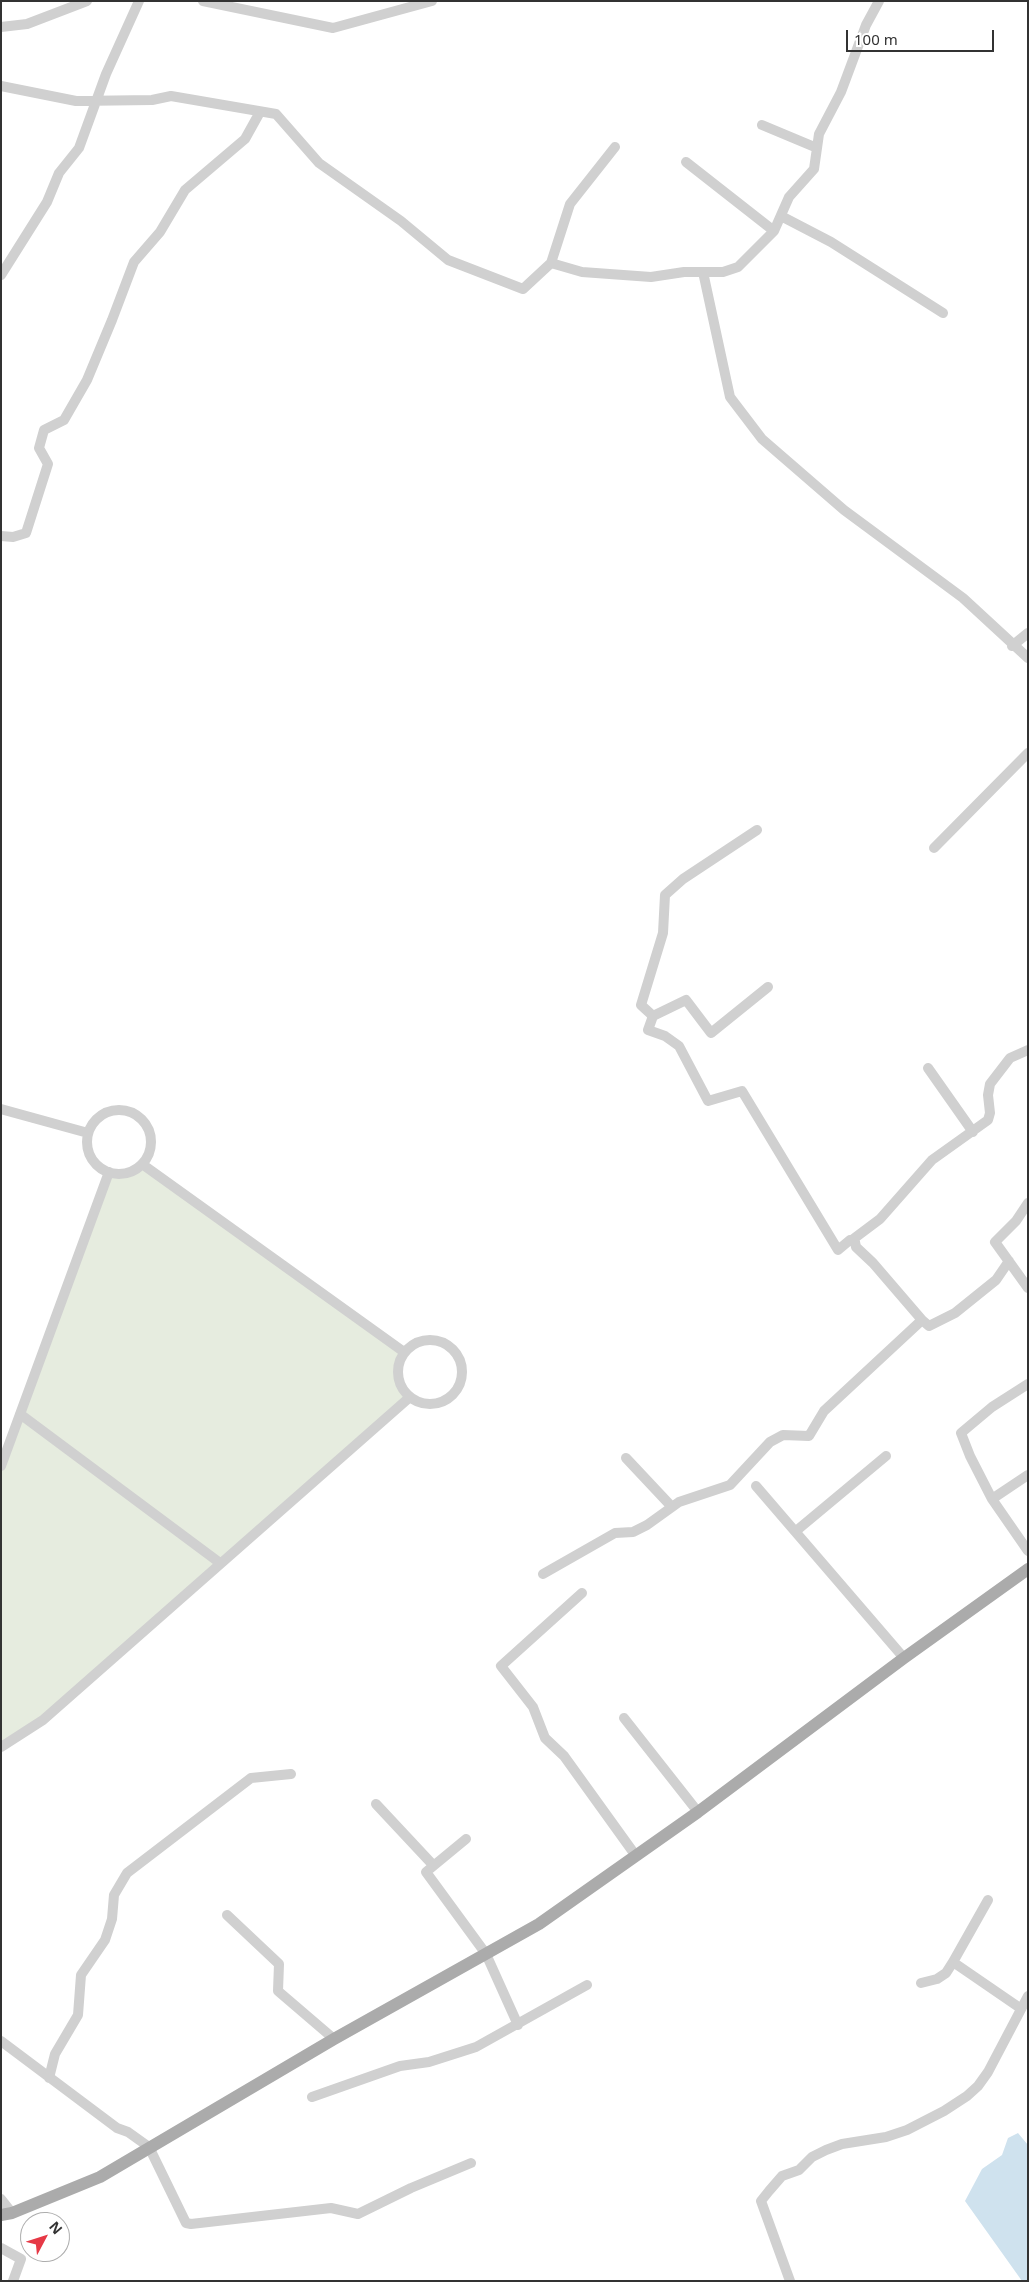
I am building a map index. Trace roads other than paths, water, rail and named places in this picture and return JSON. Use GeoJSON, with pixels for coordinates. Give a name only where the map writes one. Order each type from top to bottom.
{"type":"FeatureCollection","features":[{"type":"Feature","properties":{"kind":"main road"},"geometry":{"type":"LineString","coordinates":[[7,2214],[100,2176],[334,2039],[539,1924],[698,1812],[904,1658],[1028,1569]]}},
{"type":"Feature","properties":{"kind":"street"},"geometry":{"type":"LineString","coordinates":[[1,27],[28,24],[87,1]]}},
{"type":"Feature","properties":{"kind":"street"},"geometry":{"type":"LineString","coordinates":[[1,275],[47,202],[59,174],[79,148],[106,74],[139,1]]}},
{"type":"Feature","properties":{"kind":"street"},"geometry":{"type":"LineString","coordinates":[[203,1],[333,28],[432,1]]}},
{"type":"Feature","properties":{"kind":"street"},"geometry":{"type":"LineString","coordinates":[[551,263],[582,272],[651,277],[684,272],[723,272],[738,267],[774,231],[789,197],[814,169],[819,134],[841,92],[866,25],[879,1]]}},
{"type":"Feature","properties":{"kind":"street"},"geometry":{"type":"LineString","coordinates":[[1,86],[76,101],[152,100],[171,96],[276,114],[320,163],[401,221],[448,260],[523,290],[551,263],[570,204],[615,147]]}},
{"type":"Feature","properties":{"kind":"street"},"geometry":{"type":"LineString","coordinates":[[1,536],[13,537],[26,533],[48,464],[39,448],[44,430],[64,420],[86,380],[134,262],[160,232],[185,190],[245,139],[260,112]]}},
{"type":"Feature","properties":{"kind":"street"},"geometry":{"type":"LineString","coordinates":[[762,125],[817,148]]}},
{"type":"Feature","properties":{"kind":"street"},"geometry":{"type":"LineString","coordinates":[[686,162],[774,231]]}},
{"type":"Feature","properties":{"kind":"street"},"geometry":{"type":"LineString","coordinates":[[781,216],[831,242],[943,313]]}},
{"type":"Feature","properties":{"kind":"street"},"geometry":{"type":"LineString","coordinates":[[704,272],[730,396],[762,439],[844,510],[963,598],[1012,646],[1028,658]]}},
{"type":"Feature","properties":{"kind":"street"},"geometry":{"type":"LineString","coordinates":[[1012,646],[1028,633]]}},
{"type":"Feature","properties":{"kind":"street"},"geometry":{"type":"LineString","coordinates":[[934,848],[1028,753]]}},
{"type":"Feature","properties":{"kind":"street"},"geometry":{"type":"LineString","coordinates":[[653,1016],[641,1005],[663,933],[665,895],[683,879],[757,830]]}},
{"type":"Feature","properties":{"kind":"street"},"geometry":{"type":"LineString","coordinates":[[768,987],[710,1033],[686,1000],[653,1016],[648,1030],[665,1036],[679,1046],[708,1101],[742,1091],[838,1250],[880,1219],[932,1160],[988,1120],[990,1113],[988,1094],[990,1084],[1010,1058],[1028,1050]]}},
{"type":"Feature","properties":{"kind":"street"},"geometry":{"type":"LineString","coordinates":[[928,1068],[973,1132]]}},
{"type":"Feature","properties":{"kind":"street"},"geometry":{"type":"LineString","coordinates":[[1,1109],[88,1133]]}},
{"type":"Feature","properties":{"kind":"street"},"geometry":{"type":"LineString","coordinates":[[115,1110],[128,1111],[140,1117],[148,1127],[151,1140],[149,1153],[142,1164],[133,1171],[121,1174],[109,1172],[99,1166],[91,1157],[87,1146],[88,1133],[94,1122],[103,1114],[115,1110]]}},
{"type":"Feature","properties":{"kind":"street"},"geometry":{"type":"LineString","coordinates":[[142,1164],[404,1352]]}},
{"type":"Feature","properties":{"kind":"street"},"geometry":{"type":"LineString","coordinates":[[1,1466],[109,1172]]}},
{"type":"Feature","properties":{"kind":"street"},"geometry":{"type":"LineString","coordinates":[[1028,1203],[1016,1222],[995,1242],[1028,1288]]}},
{"type":"Feature","properties":{"kind":"street"},"geometry":{"type":"LineString","coordinates":[[852,1240],[856,1247],[873,1263],[929,1326],[955,1313],[996,1280],[1009,1261]]}},
{"type":"Feature","properties":{"kind":"street"},"geometry":{"type":"LineString","coordinates":[[543,1574],[615,1533],[633,1532],[647,1525],[672,1507],[694,1496],[730,1484],[776,1438],[783,1435],[808,1436],[824,1411],[922,1320]]}},
{"type":"Feature","properties":{"kind":"street"},"geometry":{"type":"LineString","coordinates":[[426,1340],[439,1341],[450,1347],[462,1369],[461,1381],[455,1392],[446,1400],[434,1404],[421,1403],[410,1397],[402,1388],[398,1376],[399,1363],[404,1352],[414,1344],[426,1340]]}},
{"type":"Feature","properties":{"kind":"street"},"geometry":{"type":"LineString","coordinates":[[1028,1384],[992,1407],[961,1433],[970,1456],[992,1499],[1028,1551]]}},
{"type":"Feature","properties":{"kind":"street"},"geometry":{"type":"LineString","coordinates":[[1,1746],[42,1720],[410,1397]]}},
{"type":"Feature","properties":{"kind":"street"},"geometry":{"type":"LineString","coordinates":[[20,1414],[220,1563]]}},
{"type":"Feature","properties":{"kind":"street"},"geometry":{"type":"LineString","coordinates":[[796,1531],[886,1456]]}},
{"type":"Feature","properties":{"kind":"street"},"geometry":{"type":"LineString","coordinates":[[626,1458],[672,1507]]}},
{"type":"Feature","properties":{"kind":"street"},"geometry":{"type":"LineString","coordinates":[[992,1499],[1028,1475]]}},
{"type":"Feature","properties":{"kind":"street"},"geometry":{"type":"LineString","coordinates":[[756,1486],[904,1658]]}},
{"type":"Feature","properties":{"kind":"street"},"geometry":{"type":"LineString","coordinates":[[582,1593],[501,1666],[533,1707],[544,1738],[564,1756],[636,1856]]}},
{"type":"Feature","properties":{"kind":"street"},"geometry":{"type":"LineString","coordinates":[[624,1718],[698,1812]]}},
{"type":"Feature","properties":{"kind":"street"},"geometry":{"type":"LineString","coordinates":[[49,2078],[55,2054],[78,2015],[81,1975],[105,1940],[112,1920],[114,1895],[127,1874],[251,1778],[292,1774]]}},
{"type":"Feature","properties":{"kind":"street"},"geometry":{"type":"LineString","coordinates":[[376,1804],[434,1865]]}},
{"type":"Feature","properties":{"kind":"street"},"geometry":{"type":"LineString","coordinates":[[466,1839],[426,1872],[427,1876],[486,1954],[518,2025]]}},
{"type":"Feature","properties":{"kind":"street"},"geometry":{"type":"LineString","coordinates":[[921,1983],[937,1980],[946,1973],[988,1900]]}},
{"type":"Feature","properties":{"kind":"street"},"geometry":{"type":"LineString","coordinates":[[227,1915],[279,1964],[278,1991],[334,2039]]}},
{"type":"Feature","properties":{"kind":"street"},"geometry":{"type":"LineString","coordinates":[[953,1962],[1020,2008]]}},
{"type":"Feature","properties":{"kind":"street"},"geometry":{"type":"LineString","coordinates":[[312,2097],[400,2066],[429,2062],[476,2047],[587,1985]]}},
{"type":"Feature","properties":{"kind":"street"},"geometry":{"type":"LineString","coordinates":[[790,2281],[761,2201],[782,2176],[799,2170],[812,2157],[842,2144],[886,2137],[907,2130],[944,2111],[967,2096],[978,2086],[988,2072],[1028,1996]]}},
{"type":"Feature","properties":{"kind":"street"},"geometry":{"type":"LineString","coordinates":[[1,2041],[117,2128],[128,2132],[148,2147],[182,2219],[186,2223],[191,2224],[331,2208],[358,2214],[411,2188],[471,2163]]}},
{"type":"Feature","properties":{"kind":"street"},"geometry":{"type":"LineString","coordinates":[[1,2199],[7,2214]]}},
{"type":"Feature","properties":{"kind":"street"},"geometry":{"type":"LineString","coordinates":[[1,2248],[21,2258],[13,2281]]}},
{"type":"Feature","properties":{"kind":"water"},"geometry":{"type":"Polygon","coordinates":[[[1018,2133],[1028,2145],[1028,2281],[1022,2281],[965,2201],[982,2169],[1002,2155],[1008,2138],[1018,2133]]]}}]}
